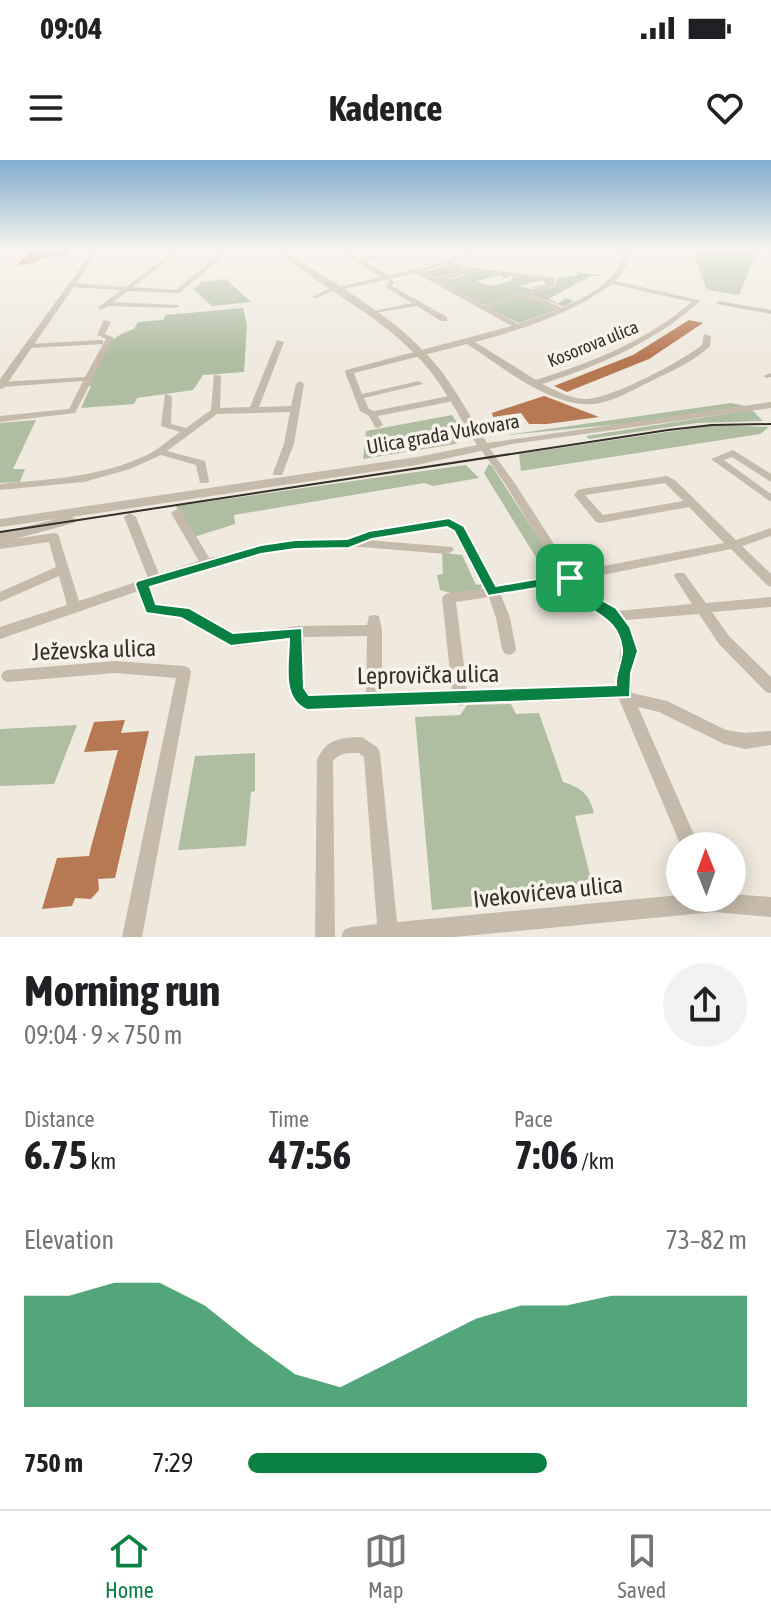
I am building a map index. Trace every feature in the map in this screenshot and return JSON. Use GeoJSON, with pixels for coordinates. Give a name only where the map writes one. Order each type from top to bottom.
{"type":"FeatureCollection","features":[{"type":"Feature","properties":{"kind":"street"},"geometry":{"type":"LineString","coordinates":[[1,385],[71,285]]}},
{"type":"Feature","properties":{"kind":"street"},"geometry":{"type":"LineString","coordinates":[[78,285],[178,292],[186,285]]}},
{"type":"Feature","properties":{"kind":"street"},"geometry":{"type":"LineString","coordinates":[[128,285],[104,306],[176,306]]}},
{"type":"Feature","properties":{"kind":"street"},"geometry":{"type":"LineString","coordinates":[[331,285],[420,352],[454,398],[570,578],[586,598],[615,616],[623,627],[630,651],[623,673],[625,695],[684,832]]}},
{"type":"Feature","properties":{"kind":"street"},"geometry":{"type":"LineString","coordinates":[[315,297],[359,285]]}},
{"type":"Feature","properties":{"kind":"street"},"geometry":{"type":"LineString","coordinates":[[387,285],[444,319]]}},
{"type":"Feature","properties":{"kind":"street"},"geometry":{"type":"LineString","coordinates":[[441,285],[516,326]]}},
{"type":"Feature","properties":{"kind":"street"},"geometry":{"type":"LineString","coordinates":[[482,307],[546,285]]}},
{"type":"Feature","properties":{"kind":"street"},"geometry":{"type":"LineString","coordinates":[[454,398],[373,414],[365,411],[349,372],[516,326],[562,310],[605,285]]}},
{"type":"Feature","properties":{"kind":"street","name":"Kosorova ulica"},"geometry":{"type":"LineString","coordinates":[[536,383],[592,365],[634,347],[670,325],[697,301],[626,285]]}},
{"type":"Feature","properties":{"kind":"street"},"geometry":{"type":"LineString","coordinates":[[524,294],[562,310]]}},
{"type":"Feature","properties":{"kind":"street"},"geometry":{"type":"LineString","coordinates":[[719,303],[771,312]]}},
{"type":"Feature","properties":{"kind":"street"},"geometry":{"type":"LineString","coordinates":[[371,313],[418,304]]}},
{"type":"Feature","properties":{"kind":"street"},"geometry":{"type":"LineString","coordinates":[[0,419],[65,413],[76,404],[102,344],[110,336],[101,335],[107,322]]}},
{"type":"Feature","properties":{"kind":"street","name":"Kosorova ulica"},"geometry":{"type":"LineString","coordinates":[[466,340],[536,383],[577,401],[597,402],[697,354],[706,346],[707,336]]}},
{"type":"Feature","properties":{"kind":"street"},"geometry":{"type":"LineString","coordinates":[[254,409],[280,342]]}},
{"type":"Feature","properties":{"kind":"street"},"geometry":{"type":"LineString","coordinates":[[29,346],[102,344]]}},
{"type":"Feature","properties":{"kind":"street"},"geometry":{"type":"LineString","coordinates":[[215,411],[217,376]]}},
{"type":"Feature","properties":{"kind":"street"},"geometry":{"type":"LineString","coordinates":[[1,385],[83,379]]}},
{"type":"Feature","properties":{"kind":"street"},"geometry":{"type":"LineString","coordinates":[[278,473],[300,384]]}},
{"type":"Feature","properties":{"kind":"street"},"geometry":{"type":"LineString","coordinates":[[359,397],[419,384]]}},
{"type":"Feature","properties":{"kind":"street"},"geometry":{"type":"LineString","coordinates":[[168,396],[166,426],[188,431]]}},
{"type":"Feature","properties":{"kind":"street"},"geometry":{"type":"LineString","coordinates":[[34,408],[76,404]]}},
{"type":"Feature","properties":{"kind":"street","name":"Ulica grada Vukovara"},"geometry":{"type":"LineString","coordinates":[[0,538],[190,495],[484,447],[771,405]]}},
{"type":"Feature","properties":{"kind":"street"},"geometry":{"type":"LineString","coordinates":[[0,487],[84,479],[126,467],[160,452],[215,411],[296,409]]}},
{"type":"Feature","properties":{"kind":"street"},"geometry":{"type":"LineString","coordinates":[[373,414],[378,425]]}},
{"type":"Feature","properties":{"kind":"street"},"geometry":{"type":"LineString","coordinates":[[160,452],[201,463],[204,481]]}},
{"type":"Feature","properties":{"kind":"street"},"geometry":{"type":"LineString","coordinates":[[771,479],[733,453],[716,459],[771,499]]}},
{"type":"Feature","properties":{"kind":"street"},"geometry":{"type":"LineString","coordinates":[[691,503],[600,519],[579,495],[662,479],[672,483],[771,582]]}},
{"type":"Feature","properties":{"kind":"street"},"geometry":{"type":"LineString","coordinates":[[204,481],[221,490]]}},
{"type":"Feature","properties":{"kind":"street"},"geometry":{"type":"LineString","coordinates":[[190,495],[204,481]]}},
{"type":"Feature","properties":{"kind":"street"},"geometry":{"type":"LineString","coordinates":[[126,511],[148,582],[151,609],[184,612],[231,640],[375,625],[374,700]]}},
{"type":"Feature","properties":{"kind":"street","name":"Ulica grada Vukovara"},"geometry":{"type":"LineString","coordinates":[[0,523],[126,511]]}},
{"type":"Feature","properties":{"kind":"street"},"geometry":{"type":"LineString","coordinates":[[177,513],[206,563]]}},
{"type":"Feature","properties":{"kind":"street"},"geometry":{"type":"LineString","coordinates":[[349,543],[369,535],[443,522],[454,524],[493,592],[503,618],[509,649]]}},
{"type":"Feature","properties":{"kind":"street"},"geometry":{"type":"LineString","coordinates":[[460,699],[449,598],[570,578],[733,545],[771,532]]}},
{"type":"Feature","properties":{"kind":"street"},"geometry":{"type":"LineString","coordinates":[[0,545],[54,537],[74,608]]}},
{"type":"Feature","properties":{"kind":"street"},"geometry":{"type":"LineString","coordinates":[[0,633],[206,563],[295,544],[349,543],[448,550]]}},
{"type":"Feature","properties":{"kind":"street"},"geometry":{"type":"LineString","coordinates":[[0,597],[61,570]]}},
{"type":"Feature","properties":{"kind":"street"},"geometry":{"type":"LineString","coordinates":[[680,576],[732,650],[771,687]]}},
{"type":"Feature","properties":{"kind":"street"},"geometry":{"type":"LineString","coordinates":[[615,616],[771,602]]}},
{"type":"Feature","properties":{"kind":"street","name":"Leprovička ulica"},"geometry":{"type":"LineString","coordinates":[[297,632],[296,688],[300,698],[307,702],[625,695],[687,715],[724,737],[745,741],[771,738]]}},
{"type":"Feature","properties":{"kind":"street","name":"Ježevska ulica"},"geometry":{"type":"LineString","coordinates":[[8,676],[115,667],[182,669],[185,676],[132,937]]}},
{"type":"Feature","properties":{"kind":"street"},"geometry":{"type":"LineString","coordinates":[[325,937],[325,760],[328,752],[336,747],[362,745],[372,753],[388,934]]}},
{"type":"Feature","properties":{"kind":"street","name":"Ivekovićeva ulica"},"geometry":{"type":"LineString","coordinates":[[746,904],[771,907]]}},
{"type":"Feature","properties":{"kind":"street","name":"Ivekovićeva ulica"},"geometry":{"type":"LineString","coordinates":[[351,937],[666,905]]}},
{"type":"Feature","properties":{"kind":"green space"},"geometry":{"type":"Polygon","coordinates":[[[198,285],[233,285],[251,302],[212,306],[193,289],[198,285]]]}},
{"type":"Feature","properties":{"kind":"green space"},"geometry":{"type":"Polygon","coordinates":[[[447,285],[522,285],[519,286],[532,289],[521,295],[482,305],[447,285]]]}},
{"type":"Feature","properties":{"kind":"green space"},"geometry":{"type":"Polygon","coordinates":[[[555,285],[574,285],[548,299],[556,302],[529,294],[555,285]]]}},
{"type":"Feature","properties":{"kind":"green space"},"geometry":{"type":"Polygon","coordinates":[[[705,285],[743,285],[739,295],[707,290],[705,285]]]}},
{"type":"Feature","properties":{"kind":"green space"},"geometry":{"type":"Polygon","coordinates":[[[523,296],[557,310],[519,323],[488,308],[494,303],[523,296]]]}},
{"type":"Feature","properties":{"kind":"green space"},"geometry":{"type":"Polygon","coordinates":[[[566,298],[573,301],[564,307],[556,304],[566,298]]]}},
{"type":"Feature","properties":{"kind":"green space"},"geometry":{"type":"Polygon","coordinates":[[[243,308],[247,325],[244,372],[203,375],[193,390],[137,398],[134,404],[81,408],[105,350],[116,337],[134,329],[138,322],[163,320],[166,315],[243,308]]]}},
{"type":"Feature","properties":{"kind":"green space"},"geometry":{"type":"Polygon","coordinates":[[[731,403],[746,406],[631,423],[507,435],[731,403]]]}},
{"type":"Feature","properties":{"kind":"green space"},"geometry":{"type":"Polygon","coordinates":[[[752,410],[763,421],[697,423],[589,439],[586,436],[752,410]]]}},
{"type":"Feature","properties":{"kind":"green space"},"geometry":{"type":"Polygon","coordinates":[[[452,415],[463,432],[462,438],[455,444],[363,459],[366,431],[452,415]]]}},
{"type":"Feature","properties":{"kind":"green space"},"geometry":{"type":"Polygon","coordinates":[[[36,420],[13,469],[25,469],[20,482],[0,483],[0,423],[36,420]]]}},
{"type":"Feature","properties":{"kind":"green space"},"geometry":{"type":"Polygon","coordinates":[[[714,425],[769,427],[760,434],[521,471],[519,454],[714,425]]]}},
{"type":"Feature","properties":{"kind":"green space"},"geometry":{"type":"Polygon","coordinates":[[[489,464],[555,564],[542,567],[484,473],[489,464]]]}},
{"type":"Feature","properties":{"kind":"green space"},"geometry":{"type":"Polygon","coordinates":[[[466,465],[479,478],[433,486],[424,483],[234,515],[235,524],[194,537],[176,506],[466,465]]]}},
{"type":"Feature","properties":{"kind":"green space"},"geometry":{"type":"Polygon","coordinates":[[[442,553],[462,555],[476,585],[483,584],[480,590],[455,594],[440,590],[437,575],[443,574],[442,553]]]}},
{"type":"Feature","properties":{"kind":"green space"},"geometry":{"type":"Polygon","coordinates":[[[511,704],[516,714],[539,713],[563,782],[580,789],[590,801],[594,813],[575,816],[595,895],[432,910],[415,717],[460,715],[467,705],[511,704]]]}},
{"type":"Feature","properties":{"kind":"green space"},"geometry":{"type":"Polygon","coordinates":[[[77,725],[54,784],[0,786],[0,729],[77,725]]]}},
{"type":"Feature","properties":{"kind":"green space"},"geometry":{"type":"Polygon","coordinates":[[[255,753],[255,791],[251,792],[246,846],[178,850],[195,756],[255,753]]]}},
{"type":"Feature","properties":{"kind":"building"},"geometry":{"type":"Polygon","coordinates":[[[689,320],[703,323],[649,359],[567,392],[554,386],[633,355],[689,320]]]}},
{"type":"Feature","properties":{"kind":"building"},"geometry":{"type":"Polygon","coordinates":[[[544,396],[599,417],[529,424],[521,413],[493,417],[492,413],[544,396]]]}},
{"type":"Feature","properties":{"kind":"building"},"geometry":{"type":"Polygon","coordinates":[[[125,720],[121,733],[149,731],[115,878],[98,879],[99,890],[91,899],[75,898],[72,906],[42,909],[57,858],[89,856],[118,750],[84,752],[94,722],[125,720]]]}},
{"type":"Feature","properties":{"kind":"tram line"},"geometry":{"type":"LineString","coordinates":[[0,532],[668,430],[712,425],[771,424]]}},
{"type":"Feature","properties":{"kind":"route"},"geometry":{"type":"LineString","coordinates":[[443,522],[457,526],[493,592],[570,578],[586,598],[611,612],[623,627],[630,651],[622,679],[624,692],[307,702],[300,698],[296,688],[297,632],[243,641],[231,640],[184,612],[151,609],[142,584],[236,555],[295,544],[349,543],[369,535],[443,522]]}}]}
